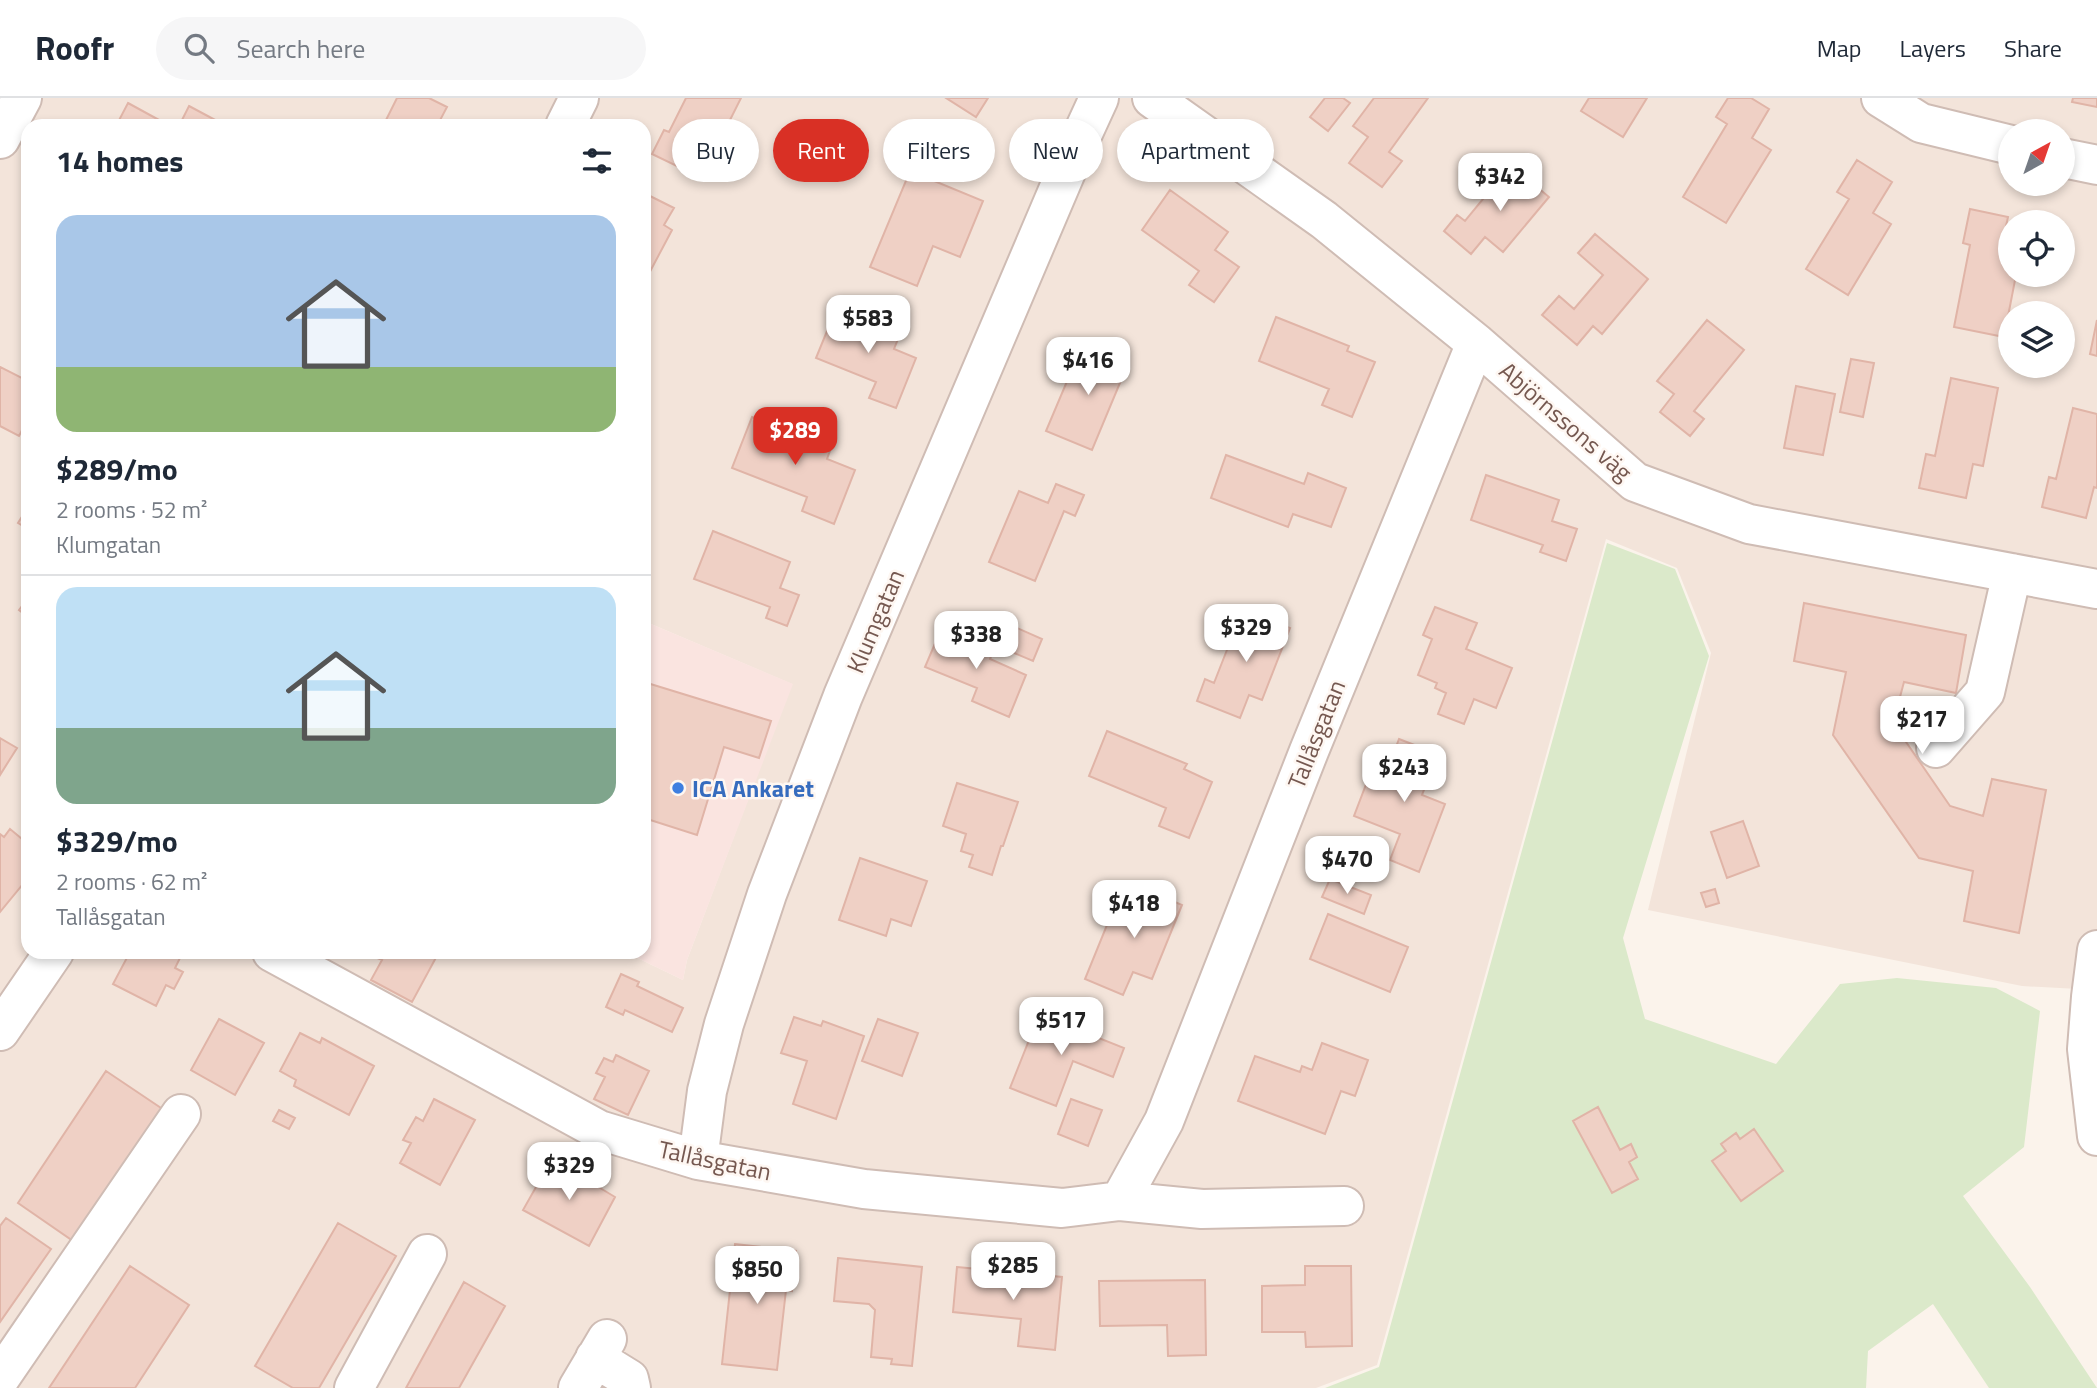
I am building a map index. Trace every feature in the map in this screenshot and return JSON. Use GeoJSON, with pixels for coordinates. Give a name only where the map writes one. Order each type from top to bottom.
{"type":"FeatureCollection","features":[{"type":"Feature","properties":{"kind":"street"},"geometry":{"type":"LineString","coordinates":[[0,139],[22,98]]}},
{"type":"Feature","properties":{"kind":"street"},"geometry":{"type":"LineString","coordinates":[[568,119],[579,98]]}},
{"type":"Feature","properties":{"kind":"street","name":"Klumgatan"},"geometry":{"type":"LineString","coordinates":[[698,1160],[710,1078],[724,1024],[767,894],[843,696],[1077,146],[1100,98]]}},
{"type":"Feature","properties":{"kind":"street","name":"Abjörnssons väg"},"geometry":{"type":"LineString","coordinates":[[1152,98],[1324,220],[1476,343],[1635,482],[1749,524],[2097,589]]}},
{"type":"Feature","properties":{"kind":"street"},"geometry":{"type":"LineString","coordinates":[[1881,98],[1922,123],[1998,142]]}},
{"type":"Feature","properties":{"kind":"street"},"geometry":{"type":"LineString","coordinates":[[2076,161],[2097,165]]}},
{"type":"Feature","properties":{"kind":"street","name":"Tallåsgatan"},"geometry":{"type":"LineString","coordinates":[[1120,1201],[1164,1121],[1309,751],[1476,343]]}},
{"type":"Feature","properties":{"kind":"street"},"geometry":{"type":"LineString","coordinates":[[1936,748],[1985,692],[2012,573]]}},
{"type":"Feature","properties":{"kind":"street"},"geometry":{"type":"LineString","coordinates":[[2097,950],[2087,1049],[2097,1136]]}},
{"type":"Feature","properties":{"kind":"street"},"geometry":{"type":"LineString","coordinates":[[0,1031],[49,959]]}},
{"type":"Feature","properties":{"kind":"street","name":"Tallåsgatan"},"geometry":{"type":"LineString","coordinates":[[285,959],[599,1130],[698,1160],[877,1191],[1062,1208],[1120,1201],[1202,1209],[1344,1206]]}},
{"type":"Feature","properties":{"kind":"street"},"geometry":{"type":"LineString","coordinates":[[0,1378],[181,1114]]}},
{"type":"Feature","properties":{"kind":"street"},"geometry":{"type":"LineString","coordinates":[[354,1388],[427,1254]]}},
{"type":"Feature","properties":{"kind":"street"},"geometry":{"type":"LineString","coordinates":[[593,1362],[629,1379],[631,1388]]}},
{"type":"Feature","properties":{"kind":"shaded area"},"geometry":{"type":"Polygon","coordinates":[[[0,98],[2097,98],[2097,990],[2022,986],[1648,910],[1711,653],[1677,568],[1606,539],[1377,1365],[1316,1388],[0,1388],[0,98]]]}},
{"type":"Feature","properties":{"kind":"shaded area"},"geometry":{"type":"Polygon","coordinates":[[[651,624],[793,684],[687,960],[683,980],[640,959],[651,959],[651,624]]]}},
{"type":"Feature","properties":{"kind":"green space"},"geometry":{"type":"Polygon","coordinates":[[[1607,543],[1675,569],[1709,656],[1623,938],[1645,1019],[1776,1064],[1840,984],[1897,978],[1996,988],[2040,1011],[2024,1147],[1963,1196],[2030,1287],[2097,1388],[1989,1388],[1933,1304],[1868,1351],[1866,1388],[1325,1388],[1379,1367],[1607,543]]]}},
{"type":"Feature","properties":{"kind":"building"},"geometry":{"type":"Polygon","coordinates":[[[397,98],[429,98],[447,107],[441,119],[386,119],[397,98]]]}},
{"type":"Feature","properties":{"kind":"building"},"geometry":{"type":"Polygon","coordinates":[[[686,98],[741,98],[730,119],[676,119],[686,98]]]}},
{"type":"Feature","properties":{"kind":"building"},"geometry":{"type":"Polygon","coordinates":[[[946,98],[988,98],[976,117],[946,98]]]}},
{"type":"Feature","properties":{"kind":"building"},"geometry":{"type":"Polygon","coordinates":[[[1325,98],[1343,98],[1350,103],[1328,131],[1310,117],[1325,98]]]}},
{"type":"Feature","properties":{"kind":"building"},"geometry":{"type":"Polygon","coordinates":[[[1374,98],[1428,98],[1389,152],[1402,161],[1382,187],[1349,163],[1368,137],[1353,126],[1374,98]]]}},
{"type":"Feature","properties":{"kind":"building"},"geometry":{"type":"Polygon","coordinates":[[[1589,98],[1647,98],[1623,137],[1581,111],[1589,98]]]}},
{"type":"Feature","properties":{"kind":"building"},"geometry":{"type":"Polygon","coordinates":[[[1728,98],[1751,98],[1769,109],[1752,138],[1771,150],[1726,223],[1683,197],[1727,124],[1716,117],[1728,98]]]}},
{"type":"Feature","properties":{"kind":"building"},"geometry":{"type":"Polygon","coordinates":[[[2073,98],[2097,98],[2097,107],[2072,102],[2073,98]]]}},
{"type":"Feature","properties":{"kind":"building"},"geometry":{"type":"Polygon","coordinates":[[[128,103],[157,119],[120,119],[128,103]]]}},
{"type":"Feature","properties":{"kind":"building"},"geometry":{"type":"Polygon","coordinates":[[[189,106],[213,119],[182,119],[189,106]]]}},
{"type":"Feature","properties":{"kind":"building"},"geometry":{"type":"Polygon","coordinates":[[[672,126],[672,164],[652,154],[664,130],[669,132],[672,126]]]}},
{"type":"Feature","properties":{"kind":"building"},"geometry":{"type":"Polygon","coordinates":[[[1857,160],[1892,182],[1873,213],[1891,224],[1848,295],[1806,269],[1849,199],[1837,192],[1857,160]]]}},
{"type":"Feature","properties":{"kind":"building"},"geometry":{"type":"Polygon","coordinates":[[[1511,165],[1549,197],[1503,252],[1485,237],[1471,254],[1444,231],[1457,215],[1465,221],[1511,165]]]}},
{"type":"Feature","properties":{"kind":"building"},"geometry":{"type":"Polygon","coordinates":[[[905,182],[937,182],[983,201],[960,257],[933,246],[917,286],[870,267],[905,182]]]}},
{"type":"Feature","properties":{"kind":"building"},"geometry":{"type":"Polygon","coordinates":[[[1170,190],[1228,232],[1215,250],[1239,267],[1214,302],[1189,285],[1199,271],[1142,230],[1170,190]]]}},
{"type":"Feature","properties":{"kind":"building"},"geometry":{"type":"Polygon","coordinates":[[[651,196],[674,208],[664,225],[672,230],[651,270],[651,196]]]}},
{"type":"Feature","properties":{"kind":"building"},"geometry":{"type":"Polygon","coordinates":[[[1970,209],[1998,215],[1998,287],[2014,287],[2011,301],[1998,301],[1998,336],[1954,327],[1970,245],[1963,243],[1970,209]]]}},
{"type":"Feature","properties":{"kind":"building"},"geometry":{"type":"Polygon","coordinates":[[[1595,234],[1648,279],[1602,334],[1593,326],[1577,345],[1542,315],[1559,296],[1574,309],[1603,275],[1578,253],[1595,234]]]}},
{"type":"Feature","properties":{"kind":"building"},"geometry":{"type":"Polygon","coordinates":[[[836,309],[900,334],[894,349],[916,358],[896,408],[869,398],[876,382],[816,358],[836,309]]]}},
{"type":"Feature","properties":{"kind":"building"},"geometry":{"type":"Polygon","coordinates":[[[1276,317],[1349,346],[1347,351],[1375,362],[1352,417],[1322,405],[1329,389],[1259,361],[1276,317]]]}},
{"type":"Feature","properties":{"kind":"building"},"geometry":{"type":"Polygon","coordinates":[[[1707,320],[1744,350],[1694,411],[1704,419],[1690,436],[1660,412],[1674,394],[1657,381],[1707,320]]]}},
{"type":"Feature","properties":{"kind":"building"},"geometry":{"type":"Polygon","coordinates":[[[2097,320],[2097,356],[2090,354],[2097,320]]]}},
{"type":"Feature","properties":{"kind":"building"},"geometry":{"type":"Polygon","coordinates":[[[1091,342],[1127,357],[1119,377],[1122,378],[1092,450],[1046,431],[1076,360],[1082,362],[1091,342]]]}},
{"type":"Feature","properties":{"kind":"building"},"geometry":{"type":"Polygon","coordinates":[[[1851,359],[1874,363],[1863,417],[1840,412],[1851,359]]]}},
{"type":"Feature","properties":{"kind":"building"},"geometry":{"type":"Polygon","coordinates":[[[0,367],[21,378],[21,432],[19,436],[0,426],[0,367]]]}},
{"type":"Feature","properties":{"kind":"building"},"geometry":{"type":"Polygon","coordinates":[[[1951,378],[1998,388],[1983,466],[1973,464],[1966,498],[1919,488],[1926,454],[1935,456],[1951,378]]]}},
{"type":"Feature","properties":{"kind":"building"},"geometry":{"type":"Polygon","coordinates":[[[1796,386],[1835,394],[1823,455],[1784,448],[1796,386]]]}},
{"type":"Feature","properties":{"kind":"building"},"geometry":{"type":"Polygon","coordinates":[[[2073,408],[2097,414],[2097,488],[2094,487],[2086,518],[2042,507],[2049,477],[2056,479],[2073,408]]]}},
{"type":"Feature","properties":{"kind":"building"},"geometry":{"type":"Polygon","coordinates":[[[752,417],[831,448],[827,459],[855,470],[834,524],[802,511],[807,497],[732,468],[752,417]]]}},
{"type":"Feature","properties":{"kind":"building"},"geometry":{"type":"Polygon","coordinates":[[[1226,455],[1304,484],[1308,473],[1346,488],[1331,527],[1293,514],[1288,527],[1211,498],[1226,455]]]}},
{"type":"Feature","properties":{"kind":"building"},"geometry":{"type":"Polygon","coordinates":[[[1486,475],[1559,500],[1552,521],[1577,529],[1566,561],[1540,552],[1543,545],[1471,520],[1486,475]]]}},
{"type":"Feature","properties":{"kind":"building"},"geometry":{"type":"Polygon","coordinates":[[[1056,484],[1084,495],[1075,516],[1064,511],[1035,581],[989,562],[1019,491],[1048,503],[1056,484]]]}},
{"type":"Feature","properties":{"kind":"building"},"geometry":{"type":"Polygon","coordinates":[[[713,531],[790,562],[780,588],[799,595],[787,626],[766,618],[770,607],[694,579],[713,531]]]}},
{"type":"Feature","properties":{"kind":"building"},"geometry":{"type":"Polygon","coordinates":[[[1804,603],[1966,635],[1956,693],[1904,682],[1893,723],[1950,806],[1983,816],[1992,779],[2046,790],[2019,933],[1964,921],[1973,871],[1919,858],[1833,735],[1846,672],[1794,661],[1804,603]]]}},
{"type":"Feature","properties":{"kind":"building"},"geometry":{"type":"Polygon","coordinates":[[[1435,607],[1477,623],[1466,649],[1512,668],[1496,708],[1474,699],[1464,724],[1438,714],[1446,693],[1435,688],[1437,683],[1418,675],[1432,639],[1423,635],[1435,607]]]}},
{"type":"Feature","properties":{"kind":"building"},"geometry":{"type":"Polygon","coordinates":[[[1243,609],[1290,628],[1262,700],[1249,695],[1240,718],[1197,701],[1205,679],[1214,683],[1243,609]]]}},
{"type":"Feature","properties":{"kind":"building"},"geometry":{"type":"Polygon","coordinates":[[[1008,624],[1042,639],[1033,661],[998,646],[1008,624]]]}},
{"type":"Feature","properties":{"kind":"building"},"geometry":{"type":"Polygon","coordinates":[[[942,627],[994,649],[990,659],[1026,675],[1009,717],[972,701],[977,688],[925,667],[942,627]]]}},
{"type":"Feature","properties":{"kind":"building","name":"ICA Ankaret"},"geometry":{"type":"Polygon","coordinates":[[[651,684],[771,721],[759,758],[724,747],[697,835],[651,820],[651,684]]]}},
{"type":"Feature","properties":{"kind":"building"},"geometry":{"type":"Polygon","coordinates":[[[1107,731],[1187,764],[1184,769],[1212,782],[1189,838],[1159,826],[1166,808],[1089,776],[1107,731]]]}},
{"type":"Feature","properties":{"kind":"building"},"geometry":{"type":"Polygon","coordinates":[[[0,738],[17,748],[0,775],[0,738]]]}},
{"type":"Feature","properties":{"kind":"building"},"geometry":{"type":"Polygon","coordinates":[[[1399,739],[1438,754],[1422,795],[1445,804],[1419,872],[1390,860],[1400,834],[1354,816],[1370,774],[1403,787],[1405,781],[1386,773],[1399,739]]]}},
{"type":"Feature","properties":{"kind":"building"},"geometry":{"type":"Polygon","coordinates":[[[957,783],[1018,802],[992,875],[969,867],[973,855],[961,851],[966,834],[943,826],[957,783]]]}},
{"type":"Feature","properties":{"kind":"building"},"geometry":{"type":"Polygon","coordinates":[[[1743,821],[1759,866],[1727,878],[1711,832],[1743,821]]]}},
{"type":"Feature","properties":{"kind":"building"},"geometry":{"type":"Polygon","coordinates":[[[10,829],[21,838],[21,886],[0,912],[0,834],[4,837],[10,829]]]}},
{"type":"Feature","properties":{"kind":"building"},"geometry":{"type":"Polygon","coordinates":[[[860,858],[927,881],[911,926],[891,919],[886,936],[839,920],[860,858]]]}},
{"type":"Feature","properties":{"kind":"building"},"geometry":{"type":"Polygon","coordinates":[[[1330,879],[1371,895],[1364,914],[1322,897],[1330,879]]]}},
{"type":"Feature","properties":{"kind":"building"},"geometry":{"type":"Polygon","coordinates":[[[1133,884],[1182,905],[1152,979],[1133,972],[1123,995],[1085,979],[1109,920],[1117,923],[1133,884]]]}},
{"type":"Feature","properties":{"kind":"building"},"geometry":{"type":"Polygon","coordinates":[[[1715,889],[1719,903],[1706,907],[1701,893],[1715,889]]]}},
{"type":"Feature","properties":{"kind":"building"},"geometry":{"type":"Polygon","coordinates":[[[1328,914],[1408,947],[1390,992],[1310,959],[1328,914]]]}},
{"type":"Feature","properties":{"kind":"building"},"geometry":{"type":"Polygon","coordinates":[[[126,959],[180,959],[175,968],[183,972],[174,989],[166,985],[156,1006],[113,984],[126,959]]]}},
{"type":"Feature","properties":{"kind":"building"},"geometry":{"type":"Polygon","coordinates":[[[380,959],[435,959],[412,1002],[371,980],[382,960],[380,959]]]}},
{"type":"Feature","properties":{"kind":"building"},"geometry":{"type":"Polygon","coordinates":[[[621,974],[639,982],[637,986],[683,1008],[672,1032],[625,1010],[623,1015],[606,1007],[621,974]]]}},
{"type":"Feature","properties":{"kind":"building"},"geometry":{"type":"Polygon","coordinates":[[[1041,1010],[1088,1028],[1086,1033],[1124,1048],[1113,1077],[1073,1061],[1056,1106],[1010,1088],[1041,1010]]]}},
{"type":"Feature","properties":{"kind":"building"},"geometry":{"type":"Polygon","coordinates":[[[794,1017],[821,1026],[823,1021],[864,1036],[836,1119],[793,1104],[807,1061],[781,1053],[794,1017]]]}},
{"type":"Feature","properties":{"kind":"building"},"geometry":{"type":"Polygon","coordinates":[[[219,1019],[264,1043],[235,1095],[191,1070],[219,1019]]]}},
{"type":"Feature","properties":{"kind":"building"},"geometry":{"type":"Polygon","coordinates":[[[878,1019],[918,1033],[902,1076],[862,1061],[878,1019]]]}},
{"type":"Feature","properties":{"kind":"building"},"geometry":{"type":"Polygon","coordinates":[[[300,1033],[320,1043],[322,1038],[374,1066],[349,1115],[294,1086],[296,1080],[280,1071],[300,1033]]]}},
{"type":"Feature","properties":{"kind":"building"},"geometry":{"type":"Polygon","coordinates":[[[1322,1043],[1368,1060],[1355,1096],[1341,1091],[1325,1134],[1238,1101],[1255,1056],[1300,1072],[1302,1066],[1312,1070],[1322,1043]]]}},
{"type":"Feature","properties":{"kind":"building"},"geometry":{"type":"Polygon","coordinates":[[[616,1055],[649,1071],[628,1115],[594,1099],[605,1077],[596,1073],[604,1058],[613,1062],[616,1055]]]}},
{"type":"Feature","properties":{"kind":"building"},"geometry":{"type":"Polygon","coordinates":[[[106,1071],[164,1110],[76,1243],[18,1203],[106,1071]]]}},
{"type":"Feature","properties":{"kind":"building"},"geometry":{"type":"Polygon","coordinates":[[[434,1099],[475,1120],[440,1185],[400,1163],[411,1143],[403,1140],[416,1117],[423,1121],[434,1099]]]}},
{"type":"Feature","properties":{"kind":"building"},"geometry":{"type":"Polygon","coordinates":[[[1071,1099],[1102,1110],[1088,1146],[1058,1134],[1071,1099]]]}},
{"type":"Feature","properties":{"kind":"building"},"geometry":{"type":"Polygon","coordinates":[[[1598,1107],[1620,1150],[1631,1144],[1637,1157],[1629,1162],[1638,1179],[1612,1193],[1573,1121],[1598,1107]]]}},
{"type":"Feature","properties":{"kind":"building"},"geometry":{"type":"Polygon","coordinates":[[[279,1110],[295,1118],[289,1129],[273,1121],[279,1110]]]}},
{"type":"Feature","properties":{"kind":"building"},"geometry":{"type":"Polygon","coordinates":[[[1754,1129],[1783,1171],[1741,1201],[1712,1161],[1726,1151],[1721,1144],[1736,1133],[1740,1139],[1754,1129]]]}},
{"type":"Feature","properties":{"kind":"building"},"geometry":{"type":"Polygon","coordinates":[[[552,1159],[615,1197],[589,1246],[523,1210],[540,1180],[535,1178],[543,1165],[548,1168],[552,1159]]]}},
{"type":"Feature","properties":{"kind":"building"},"geometry":{"type":"Polygon","coordinates":[[[6,1218],[51,1249],[0,1322],[0,1226],[6,1218]]]}},
{"type":"Feature","properties":{"kind":"building"},"geometry":{"type":"Polygon","coordinates":[[[338,1223],[396,1256],[319,1388],[293,1388],[255,1366],[338,1223]]]}},
{"type":"Feature","properties":{"kind":"building"},"geometry":{"type":"Polygon","coordinates":[[[735,1244],[796,1251],[792,1291],[786,1290],[777,1370],[722,1364],[735,1244]]]}},
{"type":"Feature","properties":{"kind":"building"},"geometry":{"type":"Polygon","coordinates":[[[838,1258],[922,1267],[912,1366],[891,1364],[892,1359],[871,1357],[875,1310],[869,1304],[834,1301],[838,1258]]]}},
{"type":"Feature","properties":{"kind":"building"},"geometry":{"type":"Polygon","coordinates":[[[130,1266],[189,1305],[135,1388],[49,1388],[130,1266]]]}},
{"type":"Feature","properties":{"kind":"building"},"geometry":{"type":"Polygon","coordinates":[[[1305,1266],[1351,1266],[1352,1346],[1306,1347],[1305,1332],[1262,1332],[1262,1286],[1305,1285],[1305,1266]]]}},
{"type":"Feature","properties":{"kind":"building"},"geometry":{"type":"Polygon","coordinates":[[[957,1267],[1062,1277],[1055,1350],[1018,1346],[1021,1319],[953,1312],[957,1267]]]}},
{"type":"Feature","properties":{"kind":"building"},"geometry":{"type":"Polygon","coordinates":[[[1205,1280],[1206,1355],[1168,1356],[1167,1325],[1100,1326],[1099,1281],[1205,1280]]]}},
{"type":"Feature","properties":{"kind":"building"},"geometry":{"type":"Polygon","coordinates":[[[464,1282],[505,1306],[459,1388],[406,1388],[464,1282]]]}},
{"type":"Feature","properties":{"kind":"place","name":"ICA Ankaret"},"geometry":{"type":"Point","coordinates":[678,788]}}]}
